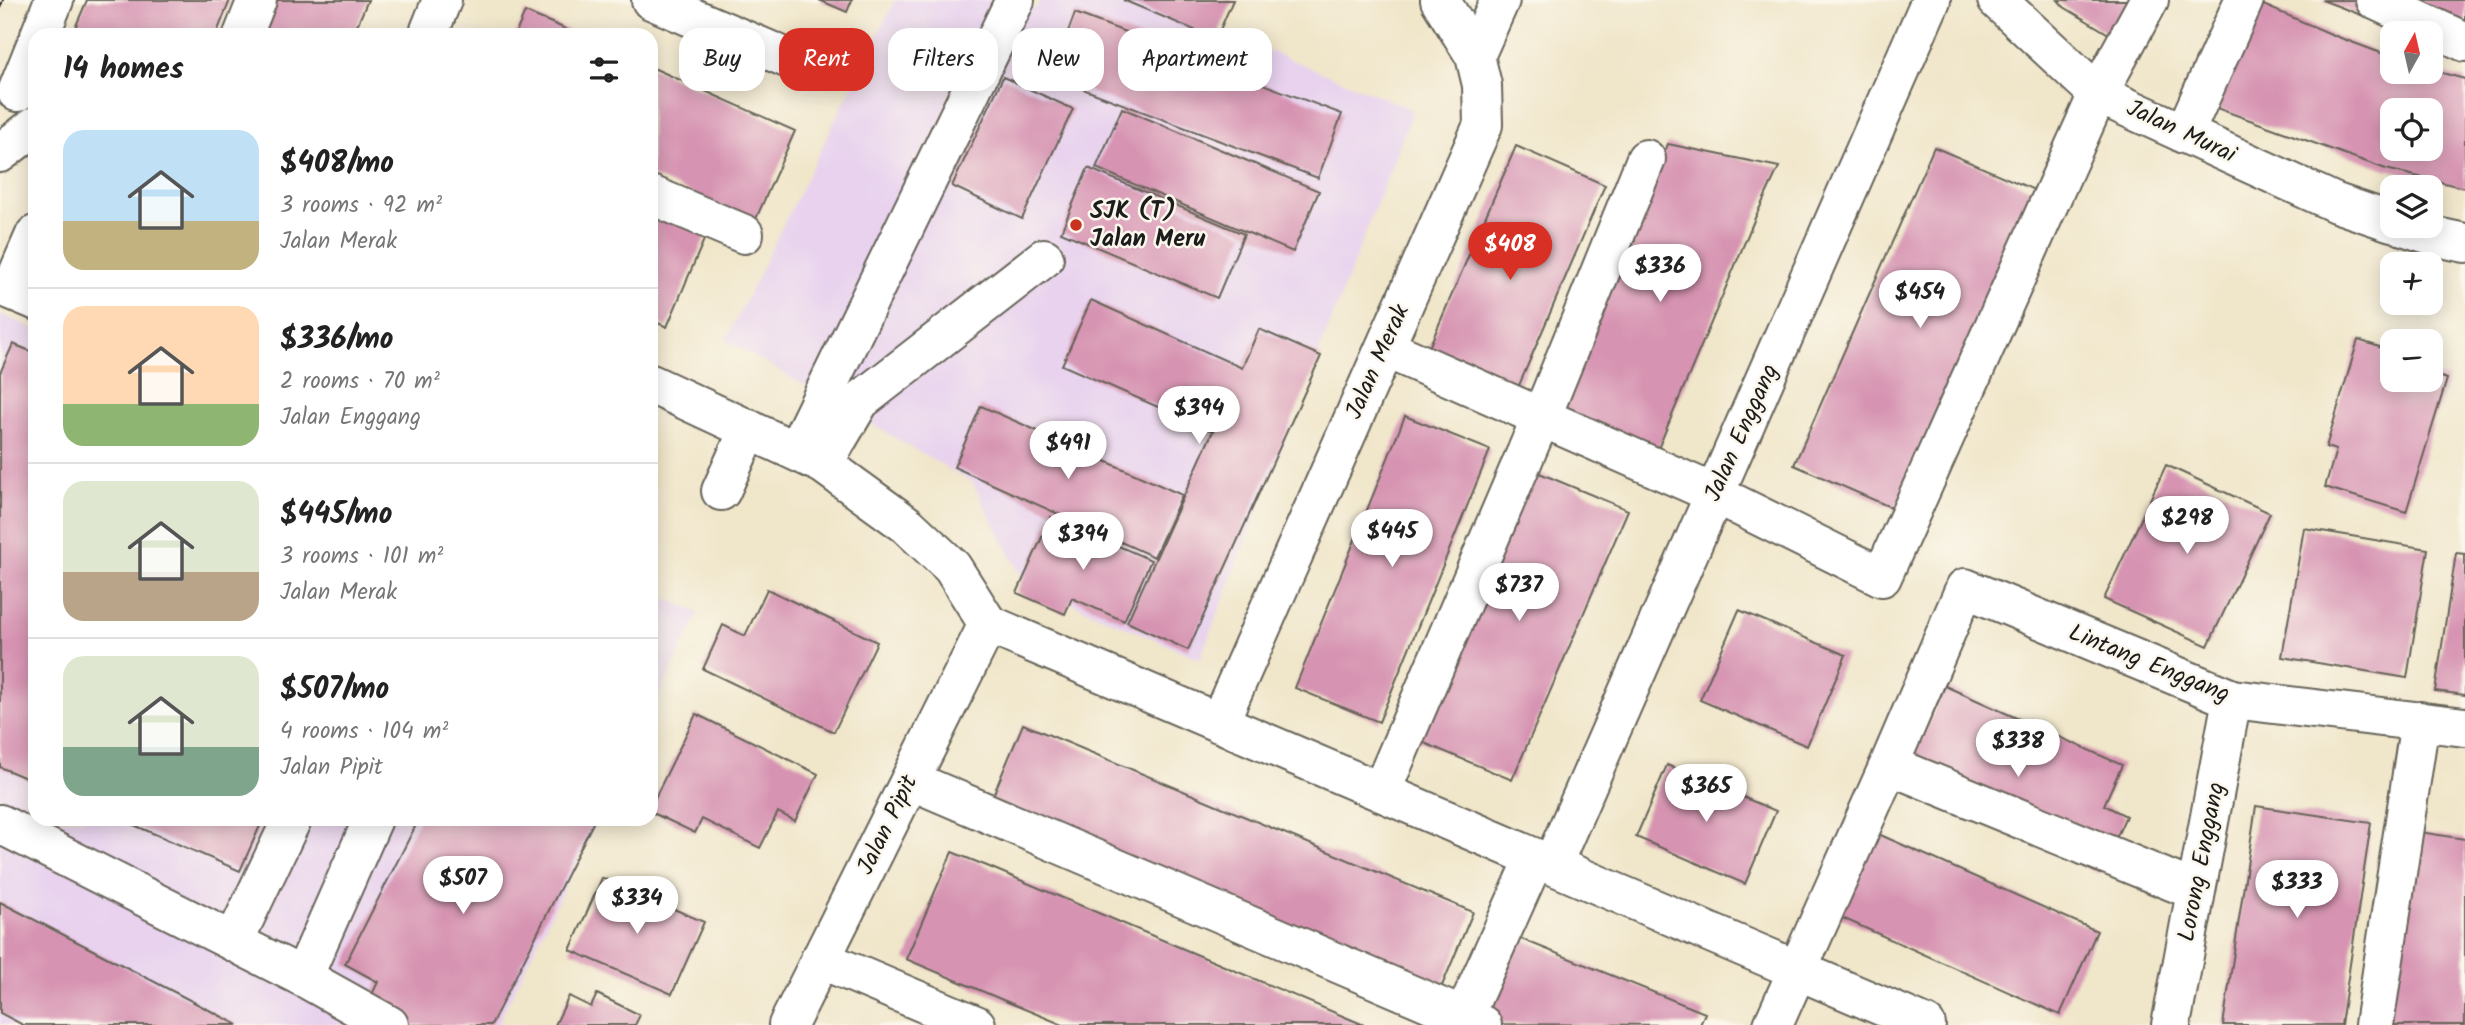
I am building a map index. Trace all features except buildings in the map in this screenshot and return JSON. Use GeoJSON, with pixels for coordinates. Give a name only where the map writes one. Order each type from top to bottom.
{"type":"FeatureCollection","features":[{"type":"Feature","properties":{"kind":"main road"},"geometry":{"type":"LineString","coordinates":[[43,28],[54,0]]}},
{"type":"Feature","properties":{"kind":"main road"},"geometry":{"type":"LineString","coordinates":[[246,28],[257,0]]}},
{"type":"Feature","properties":{"kind":"main road"},"geometry":{"type":"LineString","coordinates":[[431,28],[442,0]]}},
{"type":"Feature","properties":{"kind":"main road"},"geometry":{"type":"LineString","coordinates":[[651,0],[779,55]]}},
{"type":"Feature","properties":{"kind":"main road"},"geometry":{"type":"LineString","coordinates":[[810,458],[1015,0]]}},
{"type":"Feature","properties":{"kind":"main road","name":"Jalan Merak"},"geometry":{"type":"LineString","coordinates":[[1219,723],[1483,125],[1482,85],[1475,56],[1440,0]]}},
{"type":"Feature","properties":{"kind":"main road"},"geometry":{"type":"LineString","coordinates":[[1475,56],[1500,0]]}},
{"type":"Feature","properties":{"kind":"main road","name":"Jalan Enggang"},"geometry":{"type":"LineString","coordinates":[[1469,1022],[1716,494],[1931,0]]}},
{"type":"Feature","properties":{"kind":"main road","name":"Jalan Murai"},"geometry":{"type":"LineString","coordinates":[[1997,0],[2098,94],[2336,203],[2380,218]]}},
{"type":"Feature","properties":{"kind":"main road"},"geometry":{"type":"LineString","coordinates":[[1385,348],[1716,494],[1882,577],[2098,94],[2149,0]]}},
{"type":"Feature","properties":{"kind":"main road"},"geometry":{"type":"LineString","coordinates":[[2184,134],[2244,0]]}},
{"type":"Feature","properties":{"kind":"main road"},"geometry":{"type":"LineString","coordinates":[[2375,0],[2465,42]]}},
{"type":"Feature","properties":{"kind":"main road"},"geometry":{"type":"LineString","coordinates":[[17,92],[28,64]]}},
{"type":"Feature","properties":{"kind":"main road"},"geometry":{"type":"LineString","coordinates":[[0,153],[28,131]]}},
{"type":"Feature","properties":{"kind":"main road"},"geometry":{"type":"LineString","coordinates":[[1381,792],[1541,418],[1646,159]]}},
{"type":"Feature","properties":{"kind":"main road"},"geometry":{"type":"LineString","coordinates":[[658,198],[744,234]]}},
{"type":"Feature","properties":{"kind":"main road"},"geometry":{"type":"LineString","coordinates":[[2442,238],[2465,243]]}},
{"type":"Feature","properties":{"kind":"main road"},"geometry":{"type":"LineString","coordinates":[[28,251],[11,290],[28,297]]}},
{"type":"Feature","properties":{"kind":"main road"},"geometry":{"type":"LineString","coordinates":[[810,458],[860,401],[1044,258]]}},
{"type":"Feature","properties":{"kind":"main road"},"geometry":{"type":"LineString","coordinates":[[658,387],[810,458],[907,525],[952,567],[988,624],[1926,1025]]}},
{"type":"Feature","properties":{"kind":"main road"},"geometry":{"type":"LineString","coordinates":[[722,491],[749,429]]}},
{"type":"Feature","properties":{"kind":"main road","name":"Lintang Enggang"},"geometry":{"type":"LineString","coordinates":[[1889,765],[1965,588],[2232,699],[2465,727]]}},
{"type":"Feature","properties":{"kind":"main road","name":"Jalan Pipit"},"geometry":{"type":"LineString","coordinates":[[788,1025],[988,624]]}},
{"type":"Feature","properties":{"kind":"main road","name":"Lorong Enggang"},"geometry":{"type":"LineString","coordinates":[[2171,1025],[2232,699]]}},
{"type":"Feature","properties":{"kind":"main road"},"geometry":{"type":"LineString","coordinates":[[2374,1025],[2420,720]]}},
{"type":"Feature","properties":{"kind":"main road"},"geometry":{"type":"LineString","coordinates":[[1773,1025],[1889,765],[2196,891]]}},
{"type":"Feature","properties":{"kind":"main road"},"geometry":{"type":"LineString","coordinates":[[910,780],[1469,1022]]}},
{"type":"Feature","properties":{"kind":"main road"},"geometry":{"type":"LineString","coordinates":[[0,824],[234,941],[388,1025]]}},
{"type":"Feature","properties":{"kind":"main road"},"geometry":{"type":"LineString","coordinates":[[234,941],[289,826]]}},
{"type":"Feature","properties":{"kind":"main road"},"geometry":{"type":"LineString","coordinates":[[303,977],[370,826]]}},
{"type":"Feature","properties":{"kind":"main road"},"geometry":{"type":"LineString","coordinates":[[820,959],[976,1025]]}},
{"type":"Feature","properties":{"kind":"shaded area","name":"SJK (T) Jalan Meru"},"geometry":{"type":"Polygon","coordinates":[[[895,0],[1021,0],[1035,9],[1041,0],[1146,0],[1214,28],[1118,28],[1118,91],[1272,91],[1272,52],[1413,110],[1200,659],[1025,583],[973,483],[726,340],[850,91],[874,91],[874,42],[895,0]]]}},
{"type":"Feature","properties":{"kind":"shaded area"},"geometry":{"type":"Polygon","coordinates":[[[0,314],[28,326],[28,826],[595,826],[497,1025],[0,1025],[0,314]]]}},
{"type":"Feature","properties":{"kind":"shaded area"},"geometry":{"type":"Polygon","coordinates":[[[658,595],[699,613],[658,697],[658,595]]]}},
{"type":"Feature","properties":{"kind":"tram line"},"geometry":{"type":"LineString","coordinates":[[0,8],[3,0]]}},
{"type":"Feature","properties":{"kind":"place","name":"SJK (T) Jalan Meru"},"geometry":{"type":"Point","coordinates":[1076,225]}}]}
